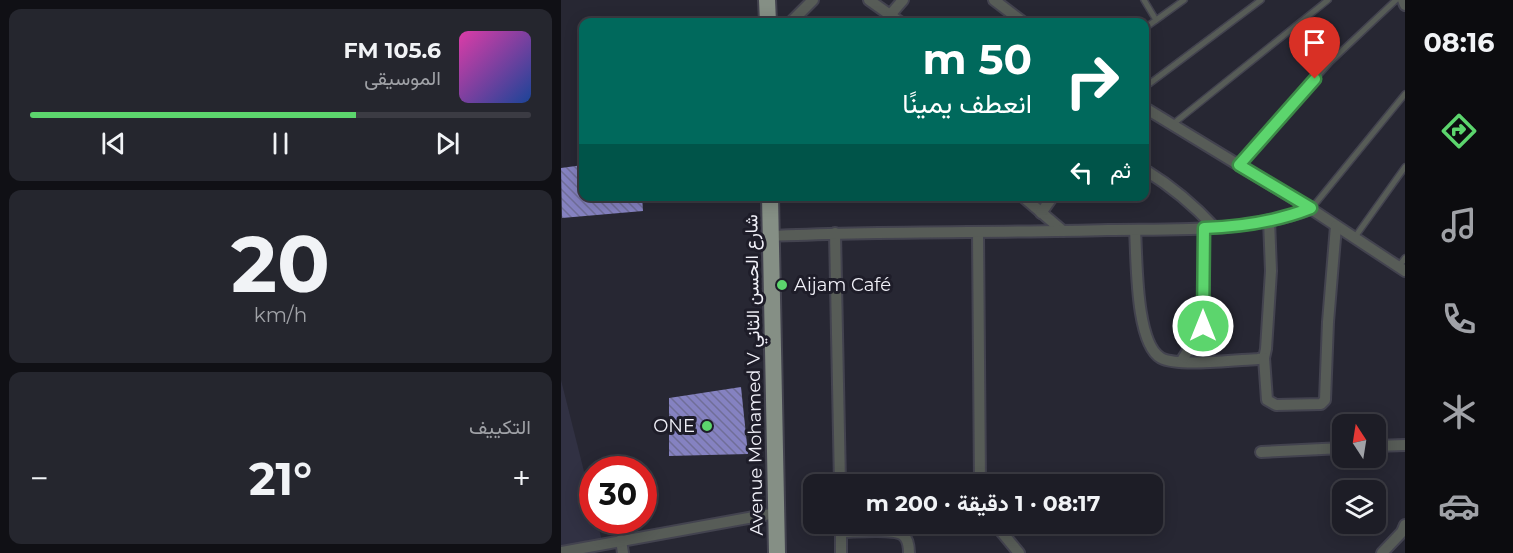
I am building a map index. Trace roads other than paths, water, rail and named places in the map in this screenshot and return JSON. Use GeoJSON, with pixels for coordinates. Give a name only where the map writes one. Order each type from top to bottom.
{"type":"FeatureCollection","features":[{"type":"Feature","properties":{"kind":"main road"},"geometry":{"type":"LineString","coordinates":[[767,0],[768,18]]}},
{"type":"Feature","properties":{"kind":"main road","name":"Avenue Mohamed V شارع الحسن الثاني"},"geometry":{"type":"LineString","coordinates":[[770,201],[777,553]]}},
{"type":"Feature","properties":{"kind":"street"},"geometry":{"type":"LineString","coordinates":[[797,18],[813,0]]}},
{"type":"Feature","properties":{"kind":"street"},"geometry":{"type":"LineString","coordinates":[[869,0],[886,18]]}},
{"type":"Feature","properties":{"kind":"street"},"geometry":{"type":"LineString","coordinates":[[888,18],[903,0]]}},
{"type":"Feature","properties":{"kind":"street"},"geometry":{"type":"LineString","coordinates":[[994,0],[1018,18]]}},
{"type":"Feature","properties":{"kind":"street"},"geometry":{"type":"LineString","coordinates":[[1403,0],[1405,5]]}},
{"type":"Feature","properties":{"kind":"street"},"geometry":{"type":"LineString","coordinates":[[1149,110],[1403,265]]}},
{"type":"Feature","properties":{"kind":"street"},"geometry":{"type":"LineString","coordinates":[[1149,172],[1196,208],[1209,228],[1203,326],[1181,362]]}},
{"type":"Feature","properties":{"kind":"street"},"geometry":{"type":"LineString","coordinates":[[1028,201],[1063,231]]}},
{"type":"Feature","properties":{"kind":"street"},"geometry":{"type":"LineString","coordinates":[[1041,213],[1049,201]]}},
{"type":"Feature","properties":{"kind":"street"},"geometry":{"type":"LineString","coordinates":[[770,236],[835,233],[978,234],[1209,228],[1292,216],[1311,208]]}},
{"type":"Feature","properties":{"kind":"street"},"geometry":{"type":"LineString","coordinates":[[1269,220],[1271,271],[1264,358],[1267,400],[1276,405],[1321,404],[1325,400],[1328,322],[1336,226]]}},
{"type":"Feature","properties":{"kind":"street"},"geometry":{"type":"LineString","coordinates":[[1135,230],[1140,308],[1148,342],[1161,358],[1181,362],[1264,358]]}},
{"type":"Feature","properties":{"kind":"street"},"geometry":{"type":"LineString","coordinates":[[835,233],[840,474]]}},
{"type":"Feature","properties":{"kind":"street"},"geometry":{"type":"LineString","coordinates":[[978,234],[980,474]]}},
{"type":"Feature","properties":{"kind":"street"},"geometry":{"type":"LineString","coordinates":[[1386,446],[1405,445]]}},
{"type":"Feature","properties":{"kind":"street"},"geometry":{"type":"LineString","coordinates":[[1261,452],[1332,449]]}},
{"type":"Feature","properties":{"kind":"street"},"geometry":{"type":"LineString","coordinates":[[561,552],[776,513]]}},
{"type":"Feature","properties":{"kind":"street"},"geometry":{"type":"LineString","coordinates":[[1382,553],[1402,532],[1405,525]]}},
{"type":"Feature","properties":{"kind":"street"},"geometry":{"type":"LineString","coordinates":[[841,534],[841,553]]}},
{"type":"Feature","properties":{"kind":"street"},"geometry":{"type":"LineString","coordinates":[[903,534],[907,540],[909,553]]}},
{"type":"Feature","properties":{"kind":"street"},"geometry":{"type":"LineString","coordinates":[[1003,534],[1019,553]]}},
{"type":"Feature","properties":{"kind":"street"},"geometry":{"type":"LineString","coordinates":[[621,540],[623,553]]}},
{"type":"Feature","properties":{"kind":"lane"},"geometry":{"type":"LineString","coordinates":[[1144,0],[1156,20]]}},
{"type":"Feature","properties":{"kind":"lane"},"geometry":{"type":"LineString","coordinates":[[1149,25],[1184,0]]}},
{"type":"Feature","properties":{"kind":"lane"},"geometry":{"type":"LineString","coordinates":[[1149,84],[1261,0]]}},
{"type":"Feature","properties":{"kind":"lane"},"geometry":{"type":"LineString","coordinates":[[1173,124],[1328,0]]}},
{"type":"Feature","properties":{"kind":"lane"},"geometry":{"type":"LineString","coordinates":[[1239,165],[1330,62],[1396,0]]}},
{"type":"Feature","properties":{"kind":"lane"},"geometry":{"type":"LineString","coordinates":[[1311,208],[1405,94]]}},
{"type":"Feature","properties":{"kind":"lane"},"geometry":{"type":"LineString","coordinates":[[1355,237],[1405,167]]}},
{"type":"Feature","properties":{"kind":"place","name":"Aijam Café"},"geometry":{"type":"Point","coordinates":[782,285]}},
{"type":"Feature","properties":{"kind":"place","name":"ONE"},"geometry":{"type":"Point","coordinates":[707,426]}}]}
